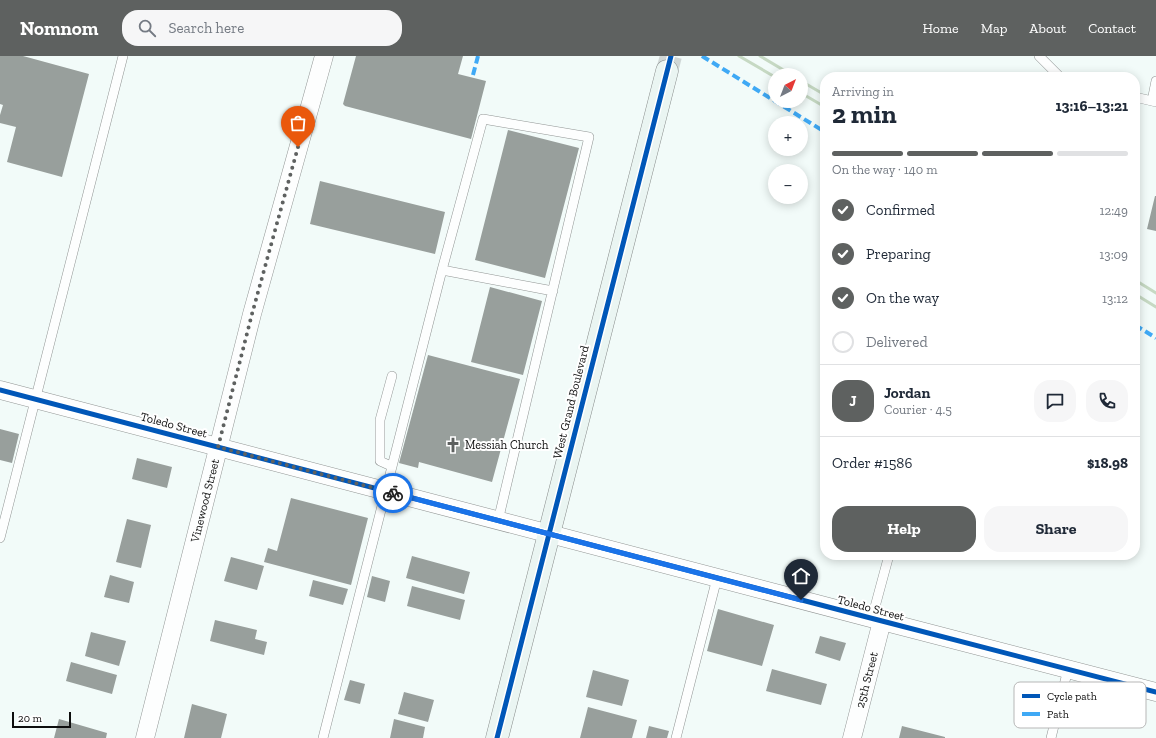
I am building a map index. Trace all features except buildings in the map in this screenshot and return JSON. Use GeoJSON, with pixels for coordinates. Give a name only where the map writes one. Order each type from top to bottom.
{"type":"FeatureCollection","features":[{"type":"Feature","properties":{"kind":"street","name":"Vinewood Street"},"geometry":{"type":"LineString","coordinates":[[145,738],[252,314],[324,56]]}},
{"type":"Feature","properties":{"kind":"street","name":"West Grand Boulevard"},"geometry":{"type":"LineString","coordinates":[[497,738],[667,71]]}},
{"type":"Feature","properties":{"kind":"street","name":"Toledo Street"},"geometry":{"type":"LineString","coordinates":[[0,390],[1118,682]]}},
{"type":"Feature","properties":{"kind":"street","name":"25th Street"},"geometry":{"type":"LineString","coordinates":[[852,738],[877,620]]}},
{"type":"Feature","properties":{"kind":"street","name":"Toledo Street"},"geometry":{"type":"LineString","coordinates":[[1146,689],[1156,692]]}},
{"type":"Feature","properties":{"kind":"lane"},"geometry":{"type":"LineString","coordinates":[[0,538],[62,300],[123,56]]}},
{"type":"Feature","properties":{"kind":"lane"},"geometry":{"type":"LineString","coordinates":[[1039,56],[1055,72]]}},
{"type":"Feature","properties":{"kind":"lane"},"geometry":{"type":"LineString","coordinates":[[1140,98],[1154,101],[1156,81]]}},
{"type":"Feature","properties":{"kind":"lane"},"geometry":{"type":"LineString","coordinates":[[323,738],[391,466],[442,270],[484,119],[589,137],[498,521]]}},
{"type":"Feature","properties":{"kind":"lane"},"geometry":{"type":"LineString","coordinates":[[442,270],[553,291]]}},
{"type":"Feature","properties":{"kind":"lane"},"geometry":{"type":"LineString","coordinates":[[391,466],[380,462],[380,420],[392,376]]}},
{"type":"Feature","properties":{"kind":"lane"},"geometry":{"type":"LineString","coordinates":[[877,620],[888,560]]}},
{"type":"Feature","properties":{"kind":"lane"},"geometry":{"type":"LineString","coordinates":[[676,738],[717,578]]}},
{"type":"Feature","properties":{"kind":"lane"},"geometry":{"type":"LineString","coordinates":[[1065,682],[1068,669]]}},
{"type":"Feature","properties":{"kind":"lane"},"geometry":{"type":"LineString","coordinates":[[1051,738],[1053,728]]}},
{"type":"Feature","properties":{"kind":"tunnel"},"geometry":{"type":"LineString","coordinates":[[667,71],[671,56]]}},
{"type":"Feature","properties":{"kind":"railway"},"geometry":{"type":"LineString","coordinates":[[739,56],[768,73]]}},
{"type":"Feature","properties":{"kind":"railway"},"geometry":{"type":"LineString","coordinates":[[760,56],[780,68]]}},
{"type":"Feature","properties":{"kind":"railway"},"geometry":{"type":"LineString","coordinates":[[808,85],[820,92]]}},
{"type":"Feature","properties":{"kind":"railway"},"geometry":{"type":"LineString","coordinates":[[808,97],[820,104]]}},
{"type":"Feature","properties":{"kind":"railway"},"geometry":{"type":"LineString","coordinates":[[1140,283],[1156,293]]}},
{"type":"Feature","properties":{"kind":"railway"},"geometry":{"type":"LineString","coordinates":[[1140,297],[1156,307]]}},
{"type":"Feature","properties":{"kind":"marked path"},"geometry":{"type":"LineString","coordinates":[[473,75],[478,56]]}},
{"type":"Feature","properties":{"kind":"marked path"},"geometry":{"type":"LineString","coordinates":[[702,56],[820,129]]}},
{"type":"Feature","properties":{"kind":"marked path"},"geometry":{"type":"LineString","coordinates":[[1140,328],[1156,338]]}},
{"type":"Feature","properties":{"kind":"cycle path"},"geometry":{"type":"LineString","coordinates":[[497,738],[671,56]]}},
{"type":"Feature","properties":{"kind":"cycle path"},"geometry":{"type":"LineString","coordinates":[[0,390],[1117,682]]}},
{"type":"Feature","properties":{"kind":"cycle path"},"geometry":{"type":"LineString","coordinates":[[1146,689],[1156,692]]}},
{"type":"Feature","properties":{"kind":"way so far"},"geometry":{"type":"LineString","coordinates":[[298,147],[252,314],[218,447],[393,493]]}},
{"type":"Feature","properties":{"kind":"place","name":"Messiah Church"},"geometry":{"type":"Point","coordinates":[453,445]}},
{"type":"Feature","properties":{"kind":"route"},"geometry":{"type":"LineString","coordinates":[[393,493],[801,600]]}}]}
